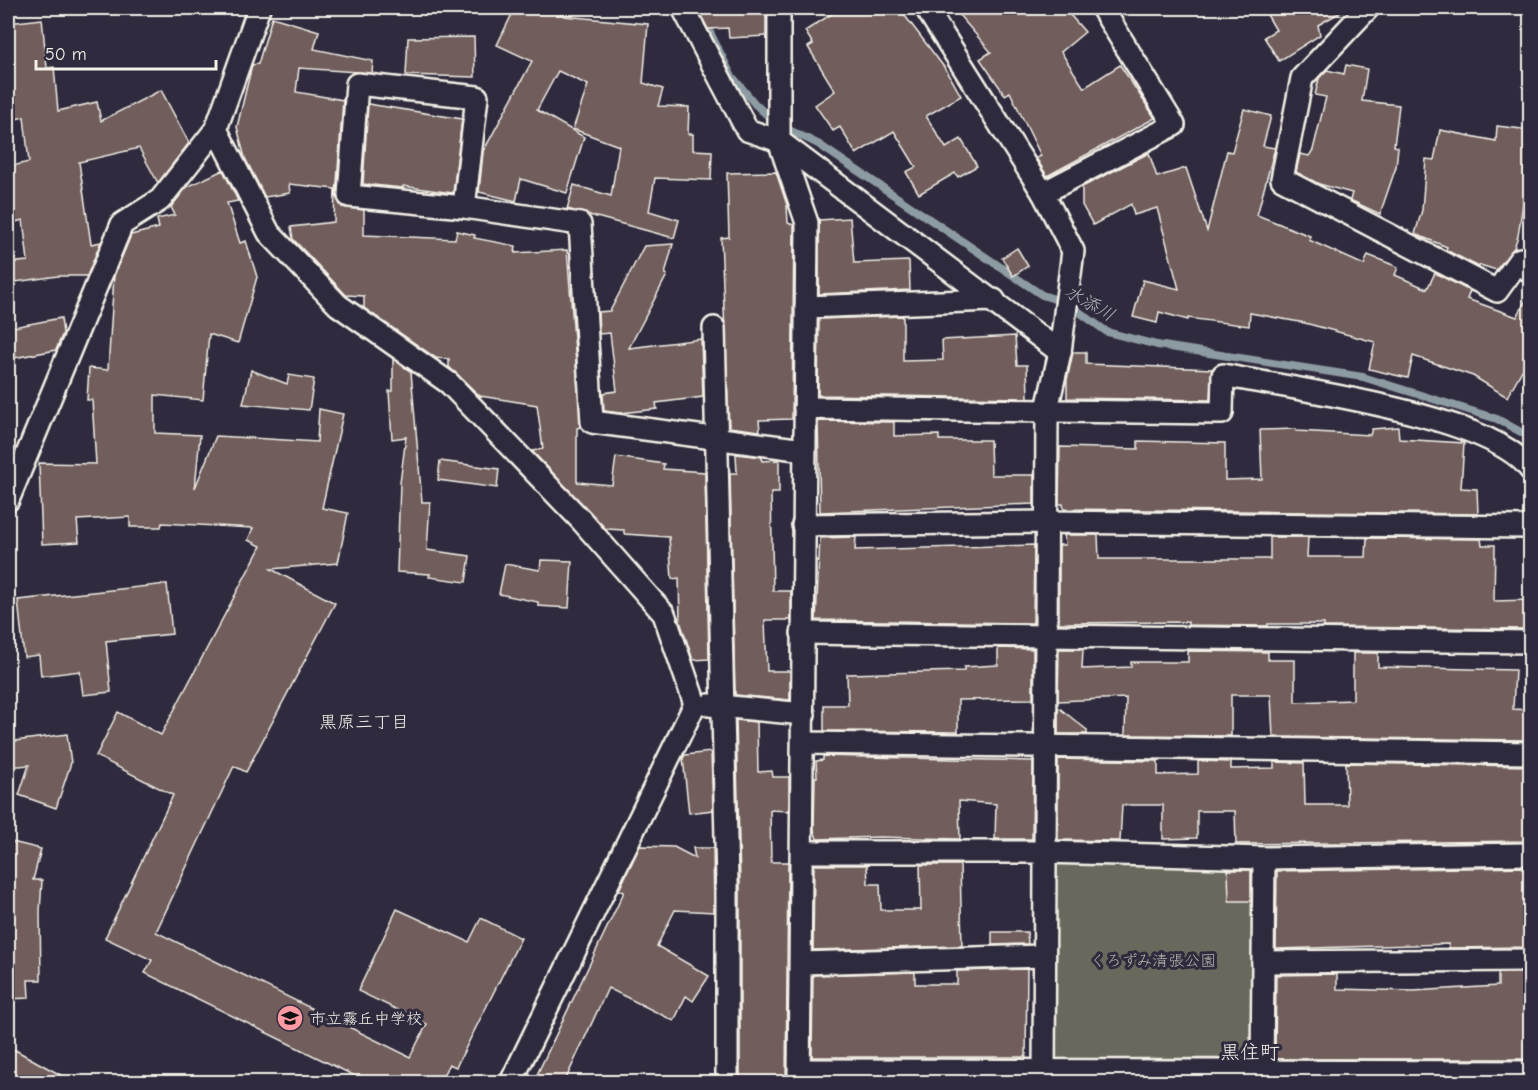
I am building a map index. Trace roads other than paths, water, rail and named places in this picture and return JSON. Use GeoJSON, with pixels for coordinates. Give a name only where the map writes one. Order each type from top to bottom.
{"type":"FeatureCollection","features":[{"type":"Feature","properties":{"kind":"street"},"geometry":{"type":"LineString","coordinates":[[8,500],[122,224],[160,200],[216,129],[259,8]]}},
{"type":"Feature","properties":{"kind":"street"},"geometry":{"type":"LineString","coordinates":[[683,8],[747,130],[779,141],[994,300],[1060,352]]}},
{"type":"Feature","properties":{"kind":"street"},"geometry":{"type":"LineString","coordinates":[[779,8],[779,141],[807,223],[800,1076],[1044,1077],[1262,1072],[1530,1072]]}},
{"type":"Feature","properties":{"kind":"street"},"geometry":{"type":"LineString","coordinates":[[926,8],[1043,193],[1072,251],[1060,352],[1047,409],[1044,636],[1044,1077]]}},
{"type":"Feature","properties":{"kind":"street"},"geometry":{"type":"LineString","coordinates":[[1043,193],[1174,125],[1102,8]]}},
{"type":"Feature","properties":{"kind":"street"},"geometry":{"type":"LineString","coordinates":[[1368,8],[1302,78],[1282,179],[1497,291],[1520,259],[1530,272]]}},
{"type":"Feature","properties":{"kind":"street"},"geometry":{"type":"LineString","coordinates":[[464,207],[477,97],[357,84],[349,196],[464,207],[580,225],[592,422],[804,450]]}},
{"type":"Feature","properties":{"kind":"street"},"geometry":{"type":"LineString","coordinates":[[216,129],[269,233],[338,305],[449,383],[581,520],[664,614],[695,704],[511,1083]]}},
{"type":"Feature","properties":{"kind":"street"},"geometry":{"type":"LineString","coordinates":[[806,307],[994,300]]}},
{"type":"Feature","properties":{"kind":"street"},"geometry":{"type":"LineString","coordinates":[[714,328],[718,438],[721,706],[727,882],[727,1083]]}},
{"type":"Feature","properties":{"kind":"street"},"geometry":{"type":"LineString","coordinates":[[805,408],[1047,409],[1222,413],[1223,375],[1439,418],[1488,438],[1526,462],[1530,469]]}},
{"type":"Feature","properties":{"kind":"street"},"geometry":{"type":"LineString","coordinates":[[803,525],[1045,522],[1530,527]]}},
{"type":"Feature","properties":{"kind":"street"},"geometry":{"type":"LineString","coordinates":[[802,633],[1530,642]]}},
{"type":"Feature","properties":{"kind":"street"},"geometry":{"type":"LineString","coordinates":[[695,704],[804,714]]}},
{"type":"Feature","properties":{"kind":"street"},"geometry":{"type":"LineString","coordinates":[[803,743],[1530,753]]}},
{"type":"Feature","properties":{"kind":"street"},"geometry":{"type":"LineString","coordinates":[[802,852],[1044,852],[1264,858],[1530,854]]}},
{"type":"Feature","properties":{"kind":"street"},"geometry":{"type":"LineString","coordinates":[[1262,1072],[1264,858]]}},
{"type":"Feature","properties":{"kind":"street"},"geometry":{"type":"LineString","coordinates":[[801,963],[1044,957]]}},
{"type":"Feature","properties":{"kind":"street"},"geometry":{"type":"LineString","coordinates":[[1263,962],[1530,960]]}},
{"type":"Feature","properties":{"kind":"waterway","name":"水添川"},"geometry":{"type":"LineString","coordinates":[[698,8],[731,75],[755,104],[777,124],[818,144],[1042,295],[1067,303],[1107,332],[1157,345],[1363,377],[1497,419],[1530,437]]}},
{"type":"Feature","properties":{"kind":"place","name":"市立霧丘中学校"},"geometry":{"type":"Point","coordinates":[290,1018]}},
{"type":"Feature","properties":{"kind":"district","name":"黒原三丁目"},"geometry":{"type":"Point","coordinates":[364,722]}},
{"type":"Feature","properties":{"kind":"district","name":"黒住町"},"geometry":{"type":"Point","coordinates":[1250,1052]}},
{"type":"Feature","properties":{"kind":"park label","name":"くろずみ清張公園"},"geometry":{"type":"Point","coordinates":[1153,960]}}]}
